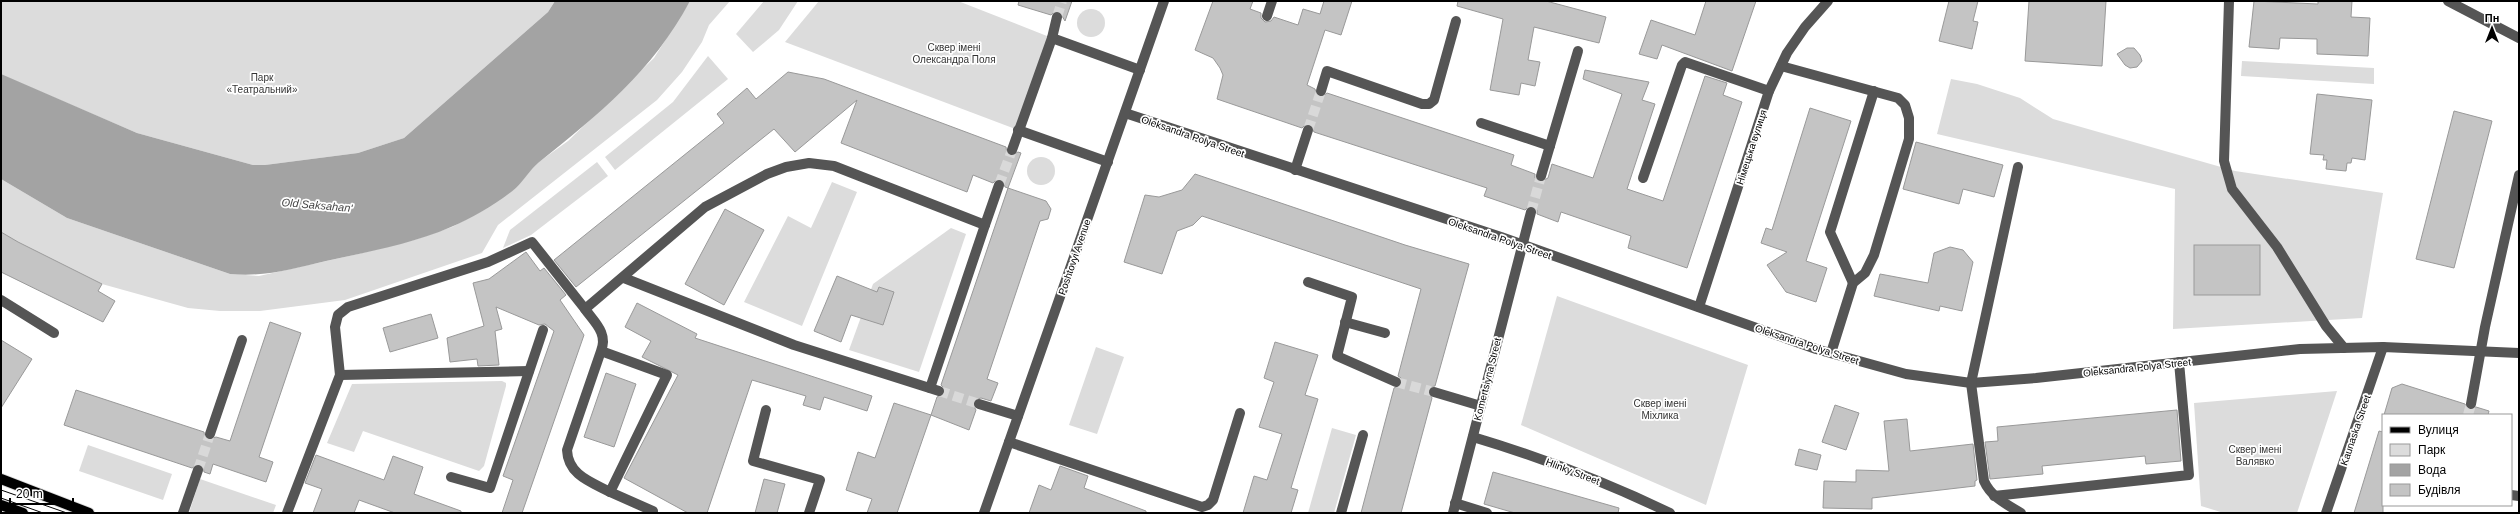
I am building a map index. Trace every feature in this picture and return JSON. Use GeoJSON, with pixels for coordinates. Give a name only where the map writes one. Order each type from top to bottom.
{"type":"FeatureCollection","features":[{"type":"Feature","properties":{"kind":"main road"},"geometry":{"type":"LineString","coordinates":[[1,479],[89,513]]}},
{"type":"Feature","properties":{"kind":"main road"},"geometry":{"type":"LineString","coordinates":[[1,505],[23,513]]}},
{"type":"Feature","properties":{"kind":"street","name":"Poshtovyi Avenue"},"geometry":{"type":"LineString","coordinates":[[984,513],[1164,1]]}},
{"type":"Feature","properties":{"kind":"street"},"geometry":{"type":"LineString","coordinates":[[1267,16],[1272,1]]}},
{"type":"Feature","properties":{"kind":"street","name":"Німецька вулиця"},"geometry":{"type":"LineString","coordinates":[[1699,307],[1769,91],[1780,66],[1805,27],[1828,1]]}},
{"type":"Feature","properties":{"kind":"street"},"geometry":{"type":"LineString","coordinates":[[2229,1],[2224,161],[2232,189],[2276,246],[2326,326],[2344,348]]}},
{"type":"Feature","properties":{"kind":"street"},"geometry":{"type":"LineString","coordinates":[[2448,1],[2519,38]]}},
{"type":"Feature","properties":{"kind":"street"},"geometry":{"type":"LineString","coordinates":[[1012,150],[1052,38],[1057,17]]}},
{"type":"Feature","properties":{"kind":"street"},"geometry":{"type":"LineString","coordinates":[[1321,91],[1327,71],[1422,104],[1429,104],[1434,100],[1456,21]]}},
{"type":"Feature","properties":{"kind":"street"},"geometry":{"type":"LineString","coordinates":[[1052,38],[1140,70]]}},
{"type":"Feature","properties":{"kind":"street"},"geometry":{"type":"LineString","coordinates":[[1541,176],[1578,51]]}},
{"type":"Feature","properties":{"kind":"street"},"geometry":{"type":"LineString","coordinates":[[1643,178],[1682,65],[1685,62],[1769,91]]}},
{"type":"Feature","properties":{"kind":"street"},"geometry":{"type":"LineString","coordinates":[[1780,66],[1898,98],[1905,105],[1908,118],[1909,139],[1874,255],[1865,273],[1853,283],[1831,353]]}},
{"type":"Feature","properties":{"kind":"street"},"geometry":{"type":"LineString","coordinates":[[1853,283],[1830,232],[1874,91]]}},
{"type":"Feature","properties":{"kind":"street","name":"Oleksandra Polya Street"},"geometry":{"type":"LineString","coordinates":[[1125,113],[1522,245],[1831,353],[1906,374],[1971,383],[2036,378],[2300,350],[2383,347],[2481,350],[2519,353]]}},
{"type":"Feature","properties":{"kind":"street"},"geometry":{"type":"LineString","coordinates":[[1481,124],[1550,146]]}},
{"type":"Feature","properties":{"kind":"street"},"geometry":{"type":"LineString","coordinates":[[1018,130],[1108,162]]}},
{"type":"Feature","properties":{"kind":"street"},"geometry":{"type":"LineString","coordinates":[[1295,170],[1308,130]]}},
{"type":"Feature","properties":{"kind":"street"},"geometry":{"type":"LineString","coordinates":[[585,309],[624,278],[705,207],[767,174],[786,167],[809,163],[834,166],[985,225]]}},
{"type":"Feature","properties":{"kind":"street"},"geometry":{"type":"LineString","coordinates":[[2018,167],[1971,383],[1984,481],[1988,490],[1994,496],[2021,513]]}},
{"type":"Feature","properties":{"kind":"street"},"geometry":{"type":"LineString","coordinates":[[2471,404],[2481,350],[2519,175]]}},
{"type":"Feature","properties":{"kind":"street"},"geometry":{"type":"LineString","coordinates":[[624,278],[794,345],[934,390],[985,225],[999,185]]}},
{"type":"Feature","properties":{"kind":"street","name":"Komertsiyna Street"},"geometry":{"type":"LineString","coordinates":[[1454,508],[1531,212]]}},
{"type":"Feature","properties":{"kind":"street"},"geometry":{"type":"LineString","coordinates":[[287,513],[340,375],[335,327],[341,310],[488,262],[532,242],[585,309],[605,341],[567,450],[568,458],[573,470],[582,478],[653,511]]}},
{"type":"Feature","properties":{"kind":"street"},"geometry":{"type":"LineString","coordinates":[[1308,282],[1352,297],[1337,356],[1396,382]]}},
{"type":"Feature","properties":{"kind":"street"},"geometry":{"type":"LineString","coordinates":[[1,300],[54,333]]}},
{"type":"Feature","properties":{"kind":"street"},"geometry":{"type":"LineString","coordinates":[[1345,322],[1385,333]]}},
{"type":"Feature","properties":{"kind":"street"},"geometry":{"type":"LineString","coordinates":[[451,478],[490,488],[543,330]]}},
{"type":"Feature","properties":{"kind":"street"},"geometry":{"type":"LineString","coordinates":[[210,434],[242,340]]}},
{"type":"Feature","properties":{"kind":"street","name":"Kaunaska Street"},"geometry":{"type":"LineString","coordinates":[[2326,513],[2383,347]]}},
{"type":"Feature","properties":{"kind":"street"},"geometry":{"type":"LineString","coordinates":[[601,351],[667,375],[610,492]]}},
{"type":"Feature","properties":{"kind":"street"},"geometry":{"type":"LineString","coordinates":[[1994,496],[2189,475],[2179,362]]}},
{"type":"Feature","properties":{"kind":"street"},"geometry":{"type":"LineString","coordinates":[[340,375],[529,371]]}},
{"type":"Feature","properties":{"kind":"street"},"geometry":{"type":"LineString","coordinates":[[1434,392],[1481,406]]}},
{"type":"Feature","properties":{"kind":"street"},"geometry":{"type":"LineString","coordinates":[[979,404],[1018,416]]}},
{"type":"Feature","properties":{"kind":"street"},"geometry":{"type":"LineString","coordinates":[[766,410],[753,461],[820,480],[809,513]]}},
{"type":"Feature","properties":{"kind":"street"},"geometry":{"type":"LineString","coordinates":[[1009,442],[1202,507],[1208,505],[1213,500],[1240,413]]}},
{"type":"Feature","properties":{"kind":"street"},"geometry":{"type":"LineString","coordinates":[[1340,513],[1363,435]]}},
{"type":"Feature","properties":{"kind":"street","name":"Hlinky Street"},"geometry":{"type":"LineString","coordinates":[[1472,437],[1530,454],[1624,490],[1670,513]]}},
{"type":"Feature","properties":{"kind":"street"},"geometry":{"type":"LineString","coordinates":[[184,513],[198,470]]}},
{"type":"Feature","properties":{"kind":"street"},"geometry":{"type":"LineString","coordinates":[[1454,508],[1487,513]]}},
{"type":"Feature","properties":{"kind":"green space","name":"Парк «Театральний»"},"geometry":{"type":"Polygon","coordinates":[[[1,1],[555,1],[548,12],[404,138],[358,153],[265,165],[253,165],[137,133],[4,76],[1,74],[1,1]]]}},
{"type":"Feature","properties":{"kind":"green space"},"geometry":{"type":"Polygon","coordinates":[[[690,1],[730,1],[709,25],[702,42],[682,72],[657,100],[498,225],[482,253],[345,300],[260,311],[220,311],[188,308],[102,284],[1,232],[1,179],[67,218],[230,274],[259,276],[414,240],[452,227],[482,211],[516,188],[536,164],[568,141],[654,58],[690,1]]]}},
{"type":"Feature","properties":{"kind":"green space"},"geometry":{"type":"Polygon","coordinates":[[[764,1],[798,1],[779,30],[753,52],[736,34],[764,1]]]}},
{"type":"Feature","properties":{"kind":"green space","name":"Сквер імені Олександра Поля"},"geometry":{"type":"Polygon","coordinates":[[[819,1],[958,1],[1052,38],[1018,130],[785,42],[819,1]]]}},
{"type":"Feature","properties":{"kind":"green space"},"geometry":{"type":"Polygon","coordinates":[[[1091,9],[1101,13],[1105,23],[1101,33],[1091,37],[1081,33],[1077,23],[1081,13],[1091,9]]]}},
{"type":"Feature","properties":{"kind":"green space"},"geometry":{"type":"Polygon","coordinates":[[[708,56],[728,79],[615,170],[605,157],[673,102],[708,56]]]}},
{"type":"Feature","properties":{"kind":"green space"},"geometry":{"type":"Polygon","coordinates":[[[2242,61],[2374,68],[2374,84],[2241,76],[2242,61]]]}},
{"type":"Feature","properties":{"kind":"green space"},"geometry":{"type":"Polygon","coordinates":[[[1951,79],[1977,84],[2020,98],[2053,119],[2235,171],[2383,193],[2362,318],[2173,329],[2175,189],[1937,134],[1951,79]]]}},
{"type":"Feature","properties":{"kind":"green space"},"geometry":{"type":"Polygon","coordinates":[[[1041,157],[1051,161],[1055,171],[1051,181],[1041,185],[1031,181],[1027,171],[1031,161],[1041,157]]]}},
{"type":"Feature","properties":{"kind":"green space"},"geometry":{"type":"Polygon","coordinates":[[[597,162],[608,176],[531,235],[503,248],[510,230],[597,162]]]}},
{"type":"Feature","properties":{"kind":"green space"},"geometry":{"type":"Polygon","coordinates":[[[832,182],[857,192],[802,326],[744,302],[788,216],[811,228],[832,182]]]}},
{"type":"Feature","properties":{"kind":"green space"},"geometry":{"type":"Polygon","coordinates":[[[951,228],[966,234],[919,372],[849,350],[873,284],[951,228]]]}},
{"type":"Feature","properties":{"kind":"green space","name":"Сквер імені Міхлика"},"geometry":{"type":"Polygon","coordinates":[[[1557,296],[1748,365],[1706,505],[1521,425],[1557,296]]]}},
{"type":"Feature","properties":{"kind":"green space"},"geometry":{"type":"Polygon","coordinates":[[[1096,347],[1124,357],[1097,434],[1069,425],[1096,347]]]}},
{"type":"Feature","properties":{"kind":"green space"},"geometry":{"type":"Polygon","coordinates":[[[502,381],[506,383],[506,386],[484,466],[479,471],[363,431],[354,452],[327,443],[352,384],[502,381]]]}},
{"type":"Feature","properties":{"kind":"green space","name":"Сквер імені Валявкo"},"geometry":{"type":"Polygon","coordinates":[[[2337,391],[2297,513],[2224,513],[2201,506],[2194,403],[2337,391]]]}},
{"type":"Feature","properties":{"kind":"green space"},"geometry":{"type":"Polygon","coordinates":[[[1332,428],[1356,435],[1334,513],[1308,513],[1332,428]]]}},
{"type":"Feature","properties":{"kind":"green space"},"geometry":{"type":"Polygon","coordinates":[[[88,445],[172,474],[163,500],[79,471],[88,445]]]}},
{"type":"Feature","properties":{"kind":"green space"},"geometry":{"type":"Polygon","coordinates":[[[200,479],[276,505],[273,513],[189,513],[200,479]]]}},
{"type":"Feature","properties":{"kind":"water","name":"Old Saksahan'"},"geometry":{"type":"Polygon","coordinates":[[[555,1],[690,1],[659,49],[641,71],[603,109],[538,163],[516,188],[493,205],[476,215],[451,227],[421,238],[373,251],[279,272],[243,275],[230,274],[67,218],[1,179],[1,74],[137,133],[253,165],[265,165],[358,153],[404,138],[548,12],[555,1]]]}},
{"type":"Feature","properties":{"kind":"building"},"geometry":{"type":"Polygon","coordinates":[[[1019,1],[1072,1],[1065,21],[1059,11],[1055,11],[1051,15],[1018,5],[1019,1]]]}},
{"type":"Feature","properties":{"kind":"building"},"geometry":{"type":"Polygon","coordinates":[[[1213,1],[1253,1],[1250,9],[1261,13],[1261,18],[1265,22],[1271,21],[1274,17],[1298,25],[1303,9],[1320,14],[1324,1],[1352,1],[1341,35],[1325,30],[1307,85],[1315,89],[1317,96],[1322,97],[1327,93],[1514,155],[1511,165],[1535,174],[1535,178],[1540,182],[1548,178],[1552,164],[1593,178],[1622,94],[1583,79],[1585,70],[1649,82],[1642,100],[1655,104],[1627,189],[1663,201],[1705,76],[1727,83],[1723,95],[1742,102],[1687,268],[1628,248],[1631,236],[1561,212],[1558,222],[1537,214],[1537,210],[1533,206],[1529,206],[1525,210],[1484,196],[1487,188],[1314,132],[1310,124],[1306,124],[1302,128],[1217,99],[1223,75],[1220,68],[1213,58],[1195,50],[1213,1]]]}},
{"type":"Feature","properties":{"kind":"building"},"geometry":{"type":"Polygon","coordinates":[[[1458,1],[1546,1],[1606,17],[1599,43],[1534,27],[1528,60],[1540,62],[1535,86],[1521,83],[1519,95],[1490,90],[1503,19],[1457,6],[1458,1]]]}},
{"type":"Feature","properties":{"kind":"building"},"geometry":{"type":"Polygon","coordinates":[[[1706,1],[1756,1],[1732,71],[1662,45],[1657,59],[1639,54],[1651,20],[1695,35],[1706,1]]]}},
{"type":"Feature","properties":{"kind":"building"},"geometry":{"type":"Polygon","coordinates":[[[1949,1],[1978,1],[1973,21],[1978,22],[1972,49],[1939,41],[1949,1]]]}},
{"type":"Feature","properties":{"kind":"building"},"geometry":{"type":"Polygon","coordinates":[[[2029,1],[2106,1],[2102,66],[2025,61],[2029,1]]]}},
{"type":"Feature","properties":{"kind":"building"},"geometry":{"type":"Polygon","coordinates":[[[2254,1],[2318,4],[2318,1],[2352,1],[2351,17],[2370,18],[2368,56],[2317,54],[2317,39],[2280,38],[2279,49],[2249,47],[2254,1]]]}},
{"type":"Feature","properties":{"kind":"building"},"geometry":{"type":"Polygon","coordinates":[[[2127,48],[2134,48],[2140,55],[2142,61],[2137,67],[2130,68],[2125,65],[2117,54],[2127,48]]]}},
{"type":"Feature","properties":{"kind":"building"},"geometry":{"type":"Polygon","coordinates":[[[788,72],[824,79],[1006,147],[1007,154],[1010,156],[1018,152],[1021,153],[1008,188],[1005,187],[1002,179],[997,179],[993,183],[973,175],[967,192],[841,143],[857,100],[795,152],[774,129],[576,287],[554,260],[724,123],[717,114],[747,88],[756,99],[788,72]]]}},
{"type":"Feature","properties":{"kind":"building"},"geometry":{"type":"Polygon","coordinates":[[[2317,94],[2372,100],[2365,160],[2352,158],[2351,163],[2347,163],[2346,171],[2326,169],[2327,160],[2323,160],[2324,155],[2310,154],[2317,94]]]}},
{"type":"Feature","properties":{"kind":"building"},"geometry":{"type":"Polygon","coordinates":[[[1810,108],[1851,121],[1806,261],[1827,268],[1816,302],[1786,292],[1767,265],[1787,252],[1761,243],[1766,228],[1772,230],[1810,108]]]}},
{"type":"Feature","properties":{"kind":"building"},"geometry":{"type":"Polygon","coordinates":[[[2454,111],[2492,121],[2454,268],[2416,259],[2454,111]]]}},
{"type":"Feature","properties":{"kind":"building"},"geometry":{"type":"Polygon","coordinates":[[[1916,142],[2003,165],[1994,197],[1963,189],[1959,204],[1903,189],[1916,142]]]}},
{"type":"Feature","properties":{"kind":"building"},"geometry":{"type":"Polygon","coordinates":[[[1195,174],[1405,245],[1469,264],[1435,386],[1430,387],[1428,391],[1432,398],[1401,513],[1361,513],[1394,388],[1402,384],[1401,378],[1398,376],[1421,289],[1202,216],[1193,225],[1177,231],[1162,274],[1124,262],[1145,195],[1159,197],[1182,190],[1195,174]]]}},
{"type":"Feature","properties":{"kind":"building"},"geometry":{"type":"Polygon","coordinates":[[[1008,188],[1046,201],[1051,209],[1048,219],[1040,221],[987,379],[998,383],[991,401],[981,398],[974,400],[973,405],[976,410],[969,430],[931,415],[937,397],[945,393],[945,389],[941,385],[1008,188]]]}},
{"type":"Feature","properties":{"kind":"building"},"geometry":{"type":"Polygon","coordinates":[[[725,209],[764,230],[724,305],[685,284],[725,209]]]}},
{"type":"Feature","properties":{"kind":"building"},"geometry":{"type":"Polygon","coordinates":[[[1,232],[102,284],[98,291],[115,301],[103,322],[1,272],[1,232]]]}},
{"type":"Feature","properties":{"kind":"building"},"geometry":{"type":"Polygon","coordinates":[[[2194,245],[2260,245],[2260,295],[2194,295],[2194,245]]]}},
{"type":"Feature","properties":{"kind":"building"},"geometry":{"type":"Polygon","coordinates":[[[1950,247],[1963,250],[1973,262],[1962,311],[1940,306],[1939,311],[1874,296],[1880,274],[1928,283],[1934,253],[1950,247]]]}},
{"type":"Feature","properties":{"kind":"building"},"geometry":{"type":"Polygon","coordinates":[[[526,252],[540,271],[544,268],[566,295],[560,300],[584,335],[522,513],[502,513],[513,480],[503,476],[554,331],[545,324],[539,325],[496,307],[502,329],[495,331],[499,365],[478,366],[477,359],[450,362],[447,338],[484,326],[473,283],[489,279],[526,252]]]}},
{"type":"Feature","properties":{"kind":"building"},"geometry":{"type":"Polygon","coordinates":[[[837,276],[877,292],[879,287],[894,292],[883,325],[851,315],[841,342],[814,331],[837,276]]]}},
{"type":"Feature","properties":{"kind":"building"},"geometry":{"type":"Polygon","coordinates":[[[637,303],[697,334],[695,338],[872,396],[867,411],[824,397],[820,410],[803,405],[806,396],[752,380],[707,513],[688,513],[624,478],[678,375],[642,357],[651,341],[625,327],[637,303]]]}},
{"type":"Feature","properties":{"kind":"building"},"geometry":{"type":"Polygon","coordinates":[[[431,314],[438,338],[390,352],[383,328],[431,314]]]}},
{"type":"Feature","properties":{"kind":"building"},"geometry":{"type":"Polygon","coordinates":[[[270,322],[301,333],[259,457],[273,462],[266,482],[213,464],[210,474],[204,472],[203,466],[200,464],[192,468],[64,425],[76,390],[204,432],[205,438],[208,440],[216,437],[230,441],[270,322]]]}},
{"type":"Feature","properties":{"kind":"building"},"geometry":{"type":"Polygon","coordinates":[[[1,340],[32,359],[1,408],[1,340]]]}},
{"type":"Feature","properties":{"kind":"building"},"geometry":{"type":"Polygon","coordinates":[[[1275,342],[1318,355],[1305,395],[1318,399],[1291,488],[1298,490],[1291,513],[1243,513],[1254,476],[1267,480],[1282,434],[1259,427],[1274,382],[1264,378],[1275,342]]]}},
{"type":"Feature","properties":{"kind":"building"},"geometry":{"type":"Polygon","coordinates":[[[606,373],[636,384],[614,447],[584,437],[606,373]]]}},
{"type":"Feature","properties":{"kind":"building"},"geometry":{"type":"Polygon","coordinates":[[[2402,384],[2465,404],[2469,410],[2476,407],[2489,411],[2488,414],[2384,414],[2392,388],[2402,384]]]}},
{"type":"Feature","properties":{"kind":"building"},"geometry":{"type":"Polygon","coordinates":[[[894,403],[931,415],[897,513],[867,513],[872,499],[846,490],[858,452],[875,458],[894,403]]]}},
{"type":"Feature","properties":{"kind":"building"},"geometry":{"type":"Polygon","coordinates":[[[1835,405],[1859,413],[1846,450],[1822,442],[1835,405]]]}},
{"type":"Feature","properties":{"kind":"building"},"geometry":{"type":"Polygon","coordinates":[[[2177,410],[2181,461],[2146,464],[2145,456],[2042,466],[2043,474],[1990,479],[1985,442],[1998,441],[1997,427],[2177,410]]]}},
{"type":"Feature","properties":{"kind":"building"},"geometry":{"type":"Polygon","coordinates":[[[1907,419],[1910,451],[1973,444],[1977,480],[1975,481],[1975,486],[1872,498],[1872,509],[1823,508],[1824,481],[1856,482],[1856,470],[1889,471],[1884,421],[1907,419]]]}},
{"type":"Feature","properties":{"kind":"building"},"geometry":{"type":"Polygon","coordinates":[[[2379,431],[2382,432],[2383,513],[2354,513],[2379,431]]]}},
{"type":"Feature","properties":{"kind":"building"},"geometry":{"type":"Polygon","coordinates":[[[1799,449],[1821,455],[1817,470],[1795,465],[1799,449]]]}},
{"type":"Feature","properties":{"kind":"building"},"geometry":{"type":"Polygon","coordinates":[[[316,455],[384,480],[393,456],[423,467],[414,494],[461,511],[461,513],[395,513],[359,500],[354,513],[313,513],[322,489],[305,483],[316,455]]]}},
{"type":"Feature","properties":{"kind":"building"},"geometry":{"type":"Polygon","coordinates":[[[1060,466],[1088,476],[1084,488],[1146,511],[1146,513],[1029,513],[1039,485],[1051,490],[1060,466]]]}},
{"type":"Feature","properties":{"kind":"building"},"geometry":{"type":"Polygon","coordinates":[[[1493,472],[1619,508],[1618,513],[1515,513],[1484,504],[1493,472]]]}},
{"type":"Feature","properties":{"kind":"building"},"geometry":{"type":"Polygon","coordinates":[[[764,479],[785,484],[777,513],[755,513],[764,479]]]}},
{"type":"Feature","properties":{"kind":"tunnel"},"geometry":{"type":"LineString","coordinates":[[1057,17],[1062,1]]}},
{"type":"Feature","properties":{"kind":"tunnel"},"geometry":{"type":"LineString","coordinates":[[1308,130],[1321,91]]}},
{"type":"Feature","properties":{"kind":"tunnel"},"geometry":{"type":"LineString","coordinates":[[999,185],[1012,150]]}},
{"type":"Feature","properties":{"kind":"tunnel"},"geometry":{"type":"LineString","coordinates":[[1531,212],[1541,176]]}},
{"type":"Feature","properties":{"kind":"tunnel"},"geometry":{"type":"LineString","coordinates":[[1396,382],[1434,392]]}},
{"type":"Feature","properties":{"kind":"tunnel"},"geometry":{"type":"LineString","coordinates":[[939,391],[979,404]]}},
{"type":"Feature","properties":{"kind":"tunnel"},"geometry":{"type":"LineString","coordinates":[[2468,414],[2471,404]]}},
{"type":"Feature","properties":{"kind":"tunnel"},"geometry":{"type":"LineString","coordinates":[[198,470],[210,434]]}},
{"type":"Feature","properties":{"kind":"tram line"},"geometry":{"type":"LineString","coordinates":[[1,490],[67,513]]}},
{"type":"Feature","properties":{"kind":"tram line"},"geometry":{"type":"LineString","coordinates":[[1,498],[43,513]]}}]}
